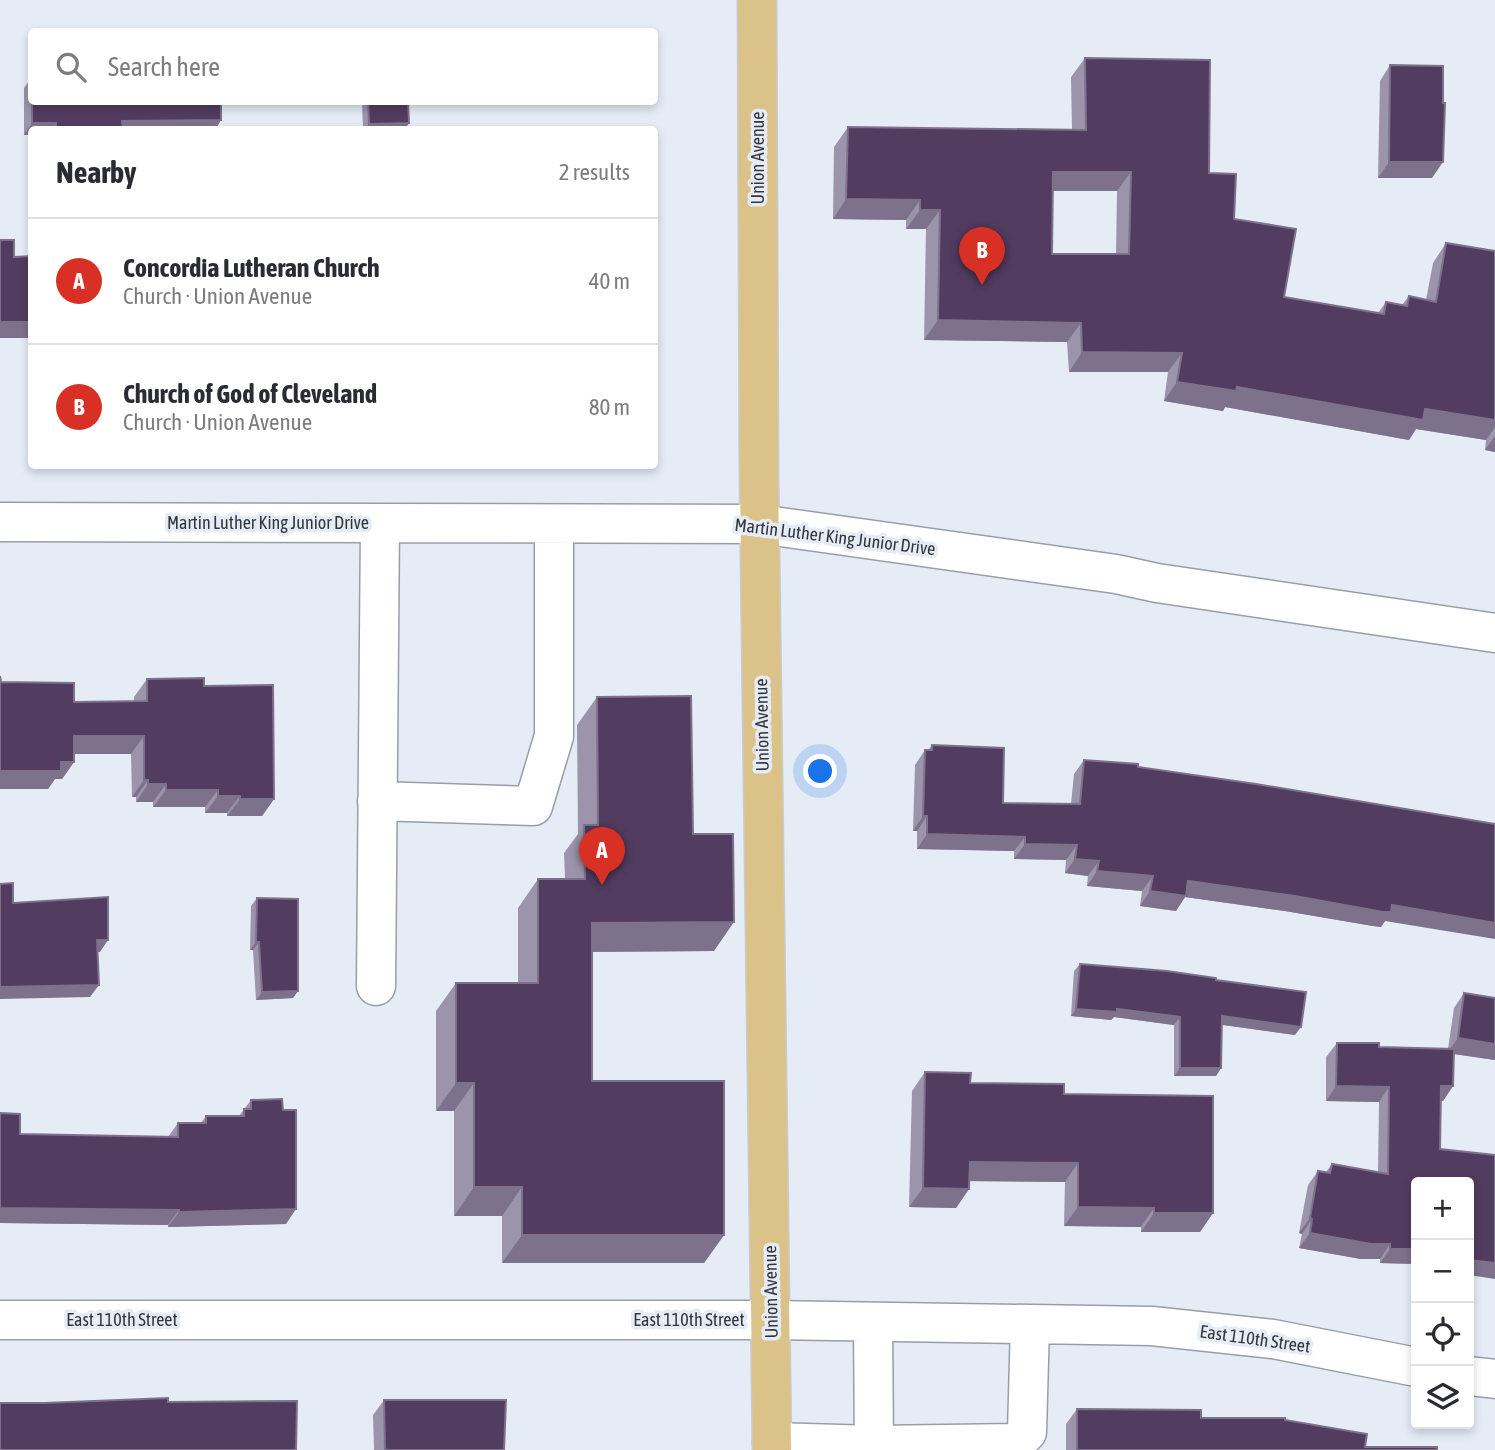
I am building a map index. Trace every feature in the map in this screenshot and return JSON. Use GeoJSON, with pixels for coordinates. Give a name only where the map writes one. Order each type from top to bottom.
{"type":"FeatureCollection","features":[{"type":"Feature","properties":{"kind":"main road","name":"Union Avenue"},"geometry":{"type":"LineString","coordinates":[[757,0],[760,524],[772,1446]]}},
{"type":"Feature","properties":{"kind":"street","name":"Martin Luther King Junior Drive"},"geometry":{"type":"LineString","coordinates":[[0,522],[760,524],[1116,574],[1157,583],[1495,633]]}},
{"type":"Feature","properties":{"kind":"street"},"geometry":{"type":"LineString","coordinates":[[376,986],[380,523]]}},
{"type":"Feature","properties":{"kind":"street"},"geometry":{"type":"LineString","coordinates":[[377,801],[533,806],[554,736],[554,524]]}},
{"type":"Feature","properties":{"kind":"street","name":"East 110th Street"},"geometry":{"type":"LineString","coordinates":[[0,1320],[771,1320],[1152,1326],[1273,1339],[1411,1366]]}},
{"type":"Feature","properties":{"kind":"street"},"geometry":{"type":"LineString","coordinates":[[873,1322],[874,1448]]}},
{"type":"Feature","properties":{"kind":"street"},"geometry":{"type":"LineString","coordinates":[[772,1446],[874,1448],[1016,1443],[1027,1432],[1030,1324]]}},
{"type":"Feature","properties":{"kind":"street"},"geometry":{"type":"LineString","coordinates":[[1474,1377],[1495,1379]]}},
{"type":"Feature","properties":{"kind":"building"},"geometry":{"type":"Polygon","coordinates":[[[1085,58],[1210,60],[1209,173],[1236,174],[1234,219],[1296,229],[1284,297],[1384,314],[1386,302],[1407,306],[1409,296],[1436,302],[1446,243],[1495,251],[1495,420],[1425,409],[1423,420],[1237,387],[1236,391],[1177,382],[1182,353],[1082,352],[1081,323],[938,320],[940,210],[920,210],[920,200],[846,199],[848,127],[1086,130],[1085,58]],[[1053,172],[1052,254],[1129,254],[1131,172],[1053,172]]]}},
{"type":"Feature","properties":{"kind":"building"},"geometry":{"type":"Polygon","coordinates":[[[1390,65],[1443,66],[1443,162],[1389,162],[1390,65]]]}},
{"type":"Feature","properties":{"kind":"building"},"geometry":{"type":"Polygon","coordinates":[[[32,105],[221,105],[221,120],[122,121],[123,126],[56,126],[56,123],[32,123],[32,105]]]}},
{"type":"Feature","properties":{"kind":"building"},"geometry":{"type":"Polygon","coordinates":[[[368,105],[408,105],[409,123],[369,124],[368,105]]]}},
{"type":"Feature","properties":{"kind":"building"},"geometry":{"type":"Polygon","coordinates":[[[0,240],[14,240],[14,257],[28,256],[28,322],[0,322],[0,240]]]}},
{"type":"Feature","properties":{"kind":"building"},"geometry":{"type":"Polygon","coordinates":[[[0,676],[1,682],[74,683],[74,702],[147,701],[147,679],[204,678],[204,686],[273,685],[274,799],[240,799],[240,796],[218,796],[218,790],[166,790],[166,784],[148,784],[148,780],[144,780],[144,736],[74,736],[74,762],[61,762],[61,771],[2,771],[0,787],[0,676]]]}},
{"type":"Feature","properties":{"kind":"building"},"geometry":{"type":"Polygon","coordinates":[[[691,696],[693,834],[733,834],[734,922],[592,923],[592,1081],[724,1081],[724,1235],[522,1235],[522,1187],[474,1187],[474,1083],[456,1083],[456,983],[538,983],[538,879],[585,879],[584,825],[598,825],[597,697],[691,696]]]}},
{"type":"Feature","properties":{"kind":"building"},"geometry":{"type":"Polygon","coordinates":[[[932,745],[1004,748],[1003,803],[1080,804],[1084,760],[1138,764],[1138,767],[1495,824],[1495,923],[1392,905],[1391,912],[1383,912],[1188,881],[1186,896],[1150,891],[1153,876],[1097,871],[1099,861],[1075,859],[1077,845],[1025,844],[1025,837],[927,834],[927,816],[923,816],[925,750],[932,750],[932,745]]]}},
{"type":"Feature","properties":{"kind":"building"},"geometry":{"type":"Polygon","coordinates":[[[13,883],[13,903],[108,897],[108,940],[97,940],[99,985],[0,987],[0,884],[13,883]]]}},
{"type":"Feature","properties":{"kind":"building"},"geometry":{"type":"Polygon","coordinates":[[[257,898],[298,899],[298,991],[262,992],[259,942],[256,942],[257,898]]]}},
{"type":"Feature","properties":{"kind":"building"},"geometry":{"type":"Polygon","coordinates":[[[1080,964],[1167,971],[1306,992],[1301,1027],[1222,1016],[1221,1068],[1180,1068],[1180,1017],[1117,1009],[1117,1012],[1076,1009],[1080,964]]]}},
{"type":"Feature","properties":{"kind":"building"},"geometry":{"type":"Polygon","coordinates":[[[1464,993],[1495,998],[1495,1044],[1458,1038],[1464,993]]]}},
{"type":"Feature","properties":{"kind":"building"},"geometry":{"type":"Polygon","coordinates":[[[1337,1043],[1379,1043],[1379,1047],[1454,1049],[1453,1086],[1441,1086],[1440,1149],[1495,1155],[1495,1263],[1474,1261],[1474,1177],[1411,1177],[1411,1249],[1390,1249],[1390,1244],[1371,1244],[1310,1233],[1318,1171],[1330,1173],[1332,1164],[1388,1174],[1389,1087],[1336,1086],[1337,1043]]]}},
{"type":"Feature","properties":{"kind":"building"},"geometry":{"type":"Polygon","coordinates":[[[925,1072],[971,1073],[970,1083],[1064,1084],[1064,1094],[1213,1096],[1213,1213],[1154,1213],[1154,1208],[1078,1207],[1078,1163],[970,1162],[969,1189],[923,1188],[925,1072]]]}},
{"type":"Feature","properties":{"kind":"building"},"geometry":{"type":"Polygon","coordinates":[[[282,1099],[283,1110],[296,1110],[296,1209],[179,1212],[0,1208],[0,1113],[20,1114],[20,1134],[178,1137],[178,1123],[206,1123],[206,1116],[244,1116],[244,1109],[251,1109],[251,1100],[282,1099]]]}},
{"type":"Feature","properties":{"kind":"building"},"geometry":{"type":"Polygon","coordinates":[[[168,1398],[168,1402],[297,1401],[296,1450],[0,1450],[0,1403],[168,1398]]]}},
{"type":"Feature","properties":{"kind":"building"},"geometry":{"type":"Polygon","coordinates":[[[384,1400],[506,1400],[504,1450],[385,1450],[384,1400]]]}},
{"type":"Feature","properties":{"kind":"building"},"geometry":{"type":"Polygon","coordinates":[[[1077,1409],[1201,1410],[1201,1418],[1285,1418],[1367,1434],[1365,1447],[1437,1447],[1437,1450],[1077,1450],[1077,1409]]]}},
{"type":"Feature","properties":{"kind":"place","name":"Church of God of Cleveland"},"geometry":{"type":"Point","coordinates":[982,285]}},
{"type":"Feature","properties":{"kind":"place","name":"Concordia Lutheran Church"},"geometry":{"type":"Point","coordinates":[602,885]}}]}
